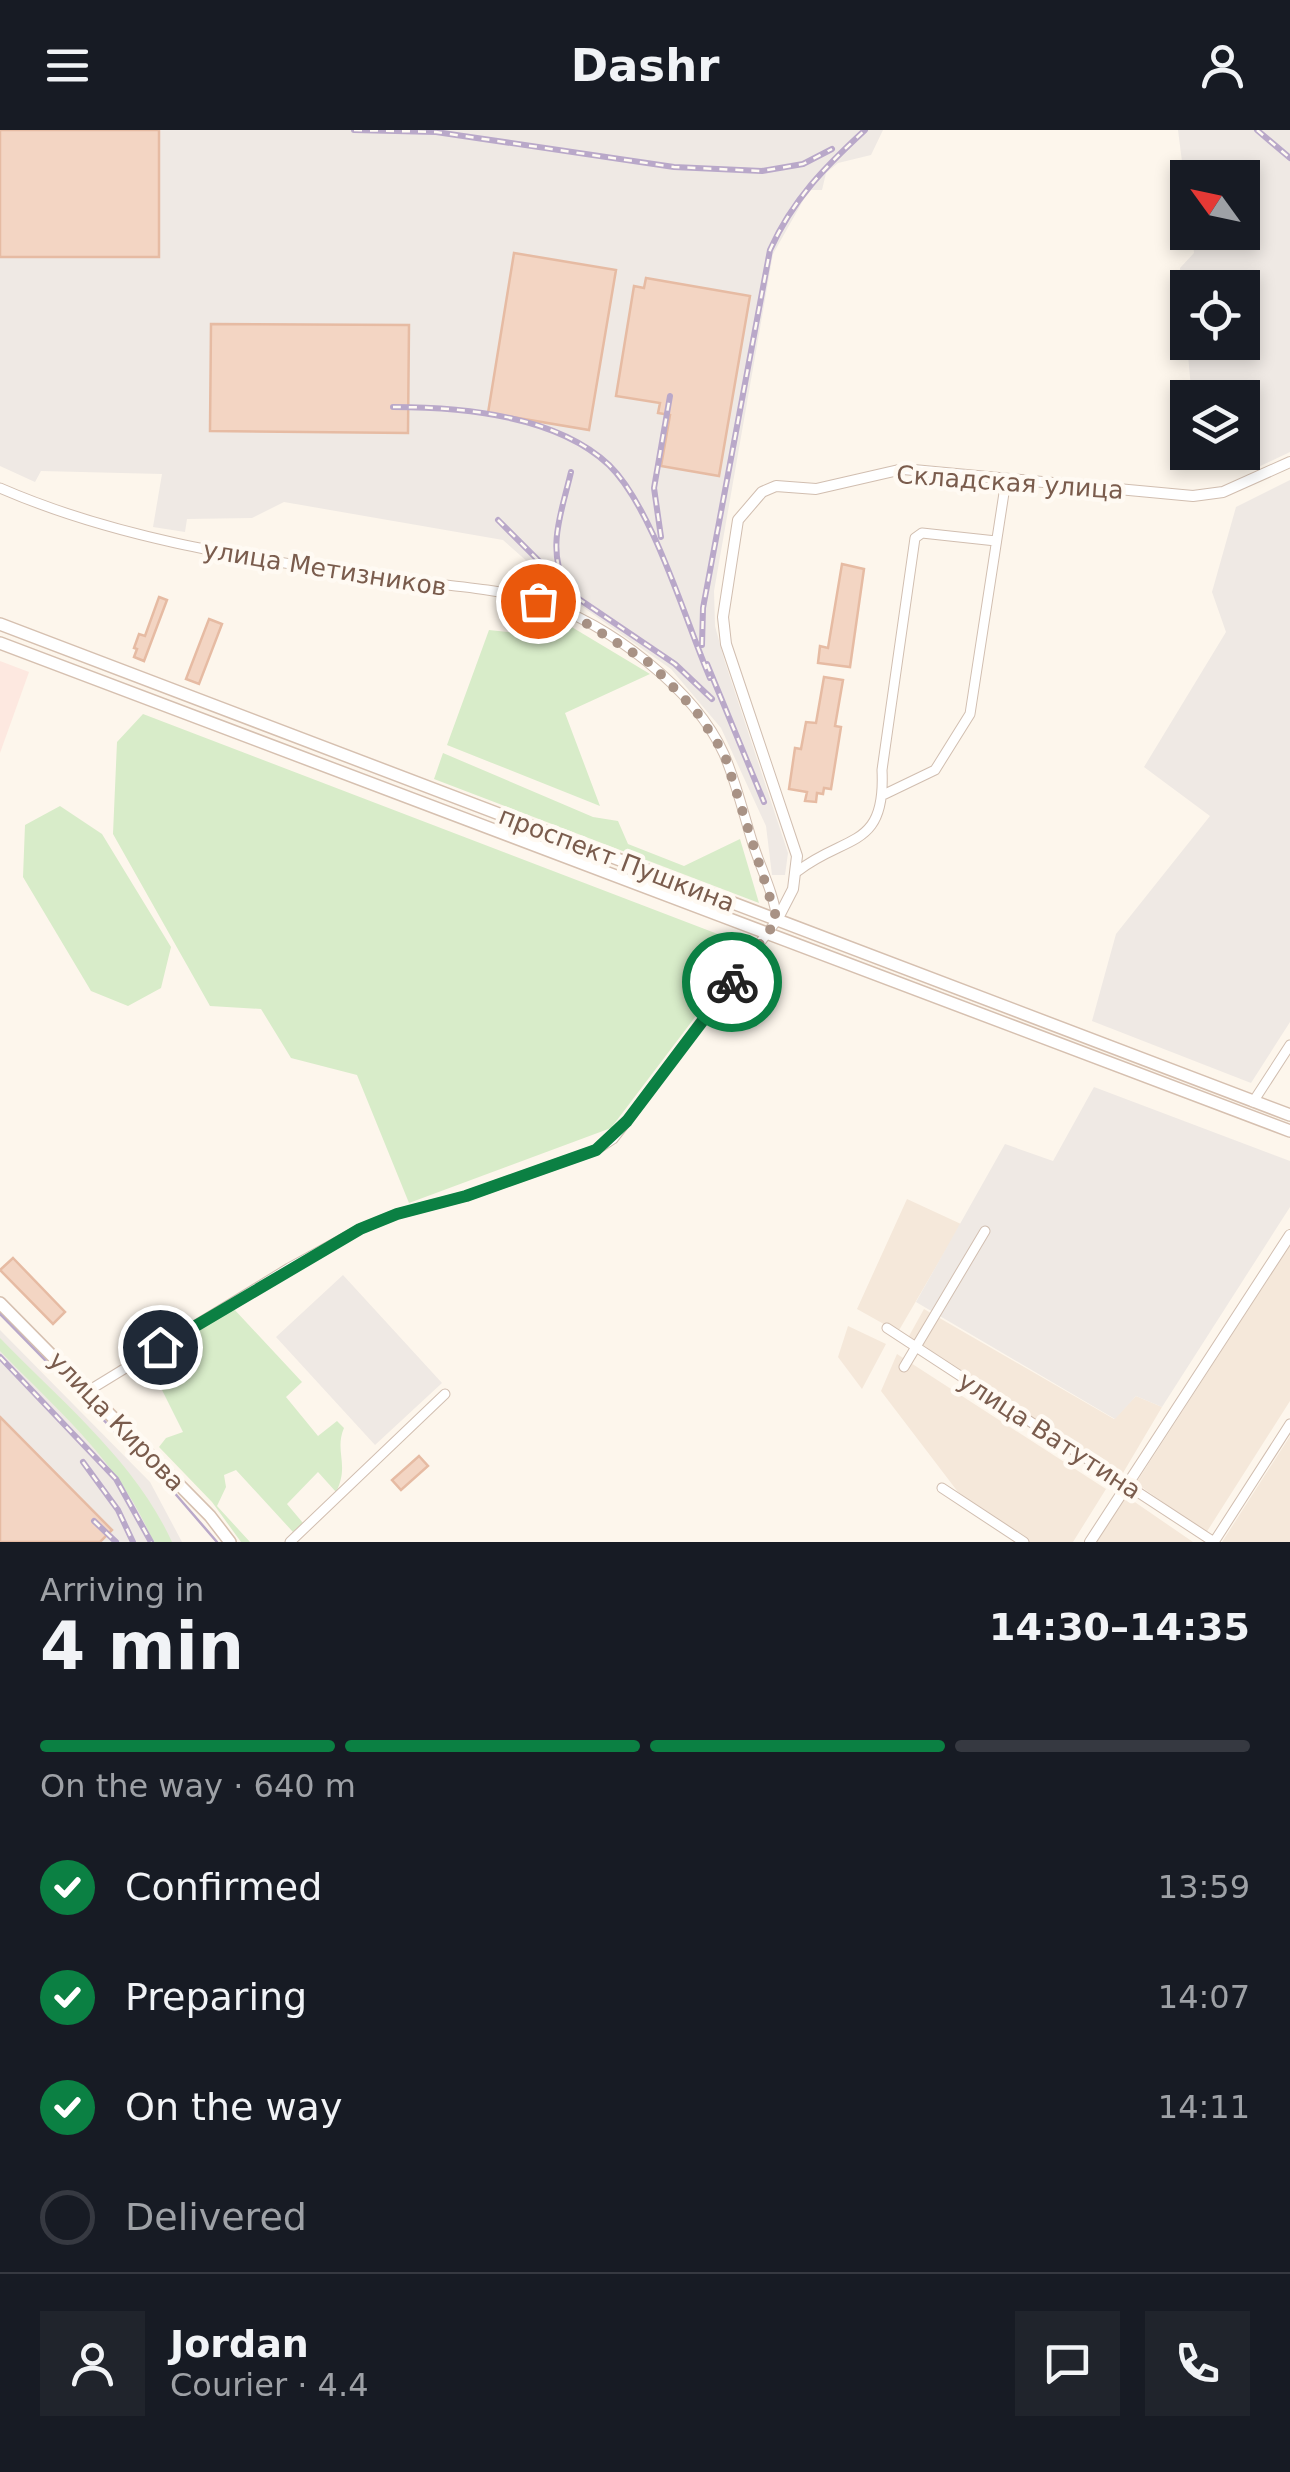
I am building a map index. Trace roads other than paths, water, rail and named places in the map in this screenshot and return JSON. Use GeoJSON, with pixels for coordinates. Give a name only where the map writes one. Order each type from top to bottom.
{"type":"FeatureCollection","features":[{"type":"Feature","properties":{"kind":"main road","name":"проспект Пушкина"},"geometry":{"type":"LineString","coordinates":[[0,624],[1290,1116]]}},
{"type":"Feature","properties":{"kind":"main road","name":"проспект Пушкина"},"geometry":{"type":"LineString","coordinates":[[0,642],[1290,1131]]}},
{"type":"Feature","properties":{"kind":"main road"},"geometry":{"type":"LineString","coordinates":[[150,700],[156,684]]}},
{"type":"Feature","properties":{"kind":"main road","name":"улица Кирова"},"geometry":{"type":"LineString","coordinates":[[0,1303],[230,1542]]}},
{"type":"Feature","properties":{"kind":"street","name":"Складская улица"},"geometry":{"type":"LineString","coordinates":[[798,871],[726,644],[722,617],[738,520],[762,492],[776,486],[816,489],[903,469],[1193,496],[1223,492],[1290,462]]}},
{"type":"Feature","properties":{"kind":"street"},"geometry":{"type":"LineString","coordinates":[[884,795],[935,770],[970,714],[1006,480]]}},
{"type":"Feature","properties":{"kind":"street","name":"улица Метизников"},"geometry":{"type":"LineString","coordinates":[[0,488],[60,514],[137,536],[538,601],[584,622],[651,664],[712,733],[730,770],[777,920]]}},
{"type":"Feature","properties":{"kind":"street"},"geometry":{"type":"LineString","coordinates":[[88,1391],[360,1229],[596,1150],[627,1121],[769,934],[798,871],[825,852],[854,843],[866,834],[884,795],[882,770],[915,538],[922,533],[996,540]]}},
{"type":"Feature","properties":{"kind":"street"},"geometry":{"type":"LineString","coordinates":[[1254,1102],[1290,1045]]}},
{"type":"Feature","properties":{"kind":"street"},"geometry":{"type":"LineString","coordinates":[[904,1367],[985,1232]]}},
{"type":"Feature","properties":{"kind":"street"},"geometry":{"type":"LineString","coordinates":[[1090,1542],[1290,1235]]}},
{"type":"Feature","properties":{"kind":"street","name":"улица Ватутина"},"geometry":{"type":"LineString","coordinates":[[887,1328],[1214,1542]]}},
{"type":"Feature","properties":{"kind":"street"},"geometry":{"type":"LineString","coordinates":[[290,1542],[446,1394]]}},
{"type":"Feature","properties":{"kind":"street"},"geometry":{"type":"LineString","coordinates":[[1214,1542],[1290,1424]]}},
{"type":"Feature","properties":{"kind":"street"},"geometry":{"type":"LineString","coordinates":[[942,1488],[1024,1542]]}},
{"type":"Feature","properties":{"kind":"tram line"},"geometry":{"type":"LineString","coordinates":[[0,1314],[172,1490],[217,1542]]}},
{"type":"Feature","properties":{"kind":"railway"},"geometry":{"type":"LineString","coordinates":[[354,130],[436,132],[674,167],[762,171],[803,164],[832,149]]}},
{"type":"Feature","properties":{"kind":"railway"},"geometry":{"type":"LineString","coordinates":[[702,645],[703,608],[770,250],[811,185],[865,130]]}},
{"type":"Feature","properties":{"kind":"railway"},"geometry":{"type":"LineString","coordinates":[[1257,130],[1290,158]]}},
{"type":"Feature","properties":{"kind":"railway"},"geometry":{"type":"LineString","coordinates":[[661,537],[654,488],[670,396]]}},
{"type":"Feature","properties":{"kind":"railway"},"geometry":{"type":"LineString","coordinates":[[393,407],[507,417],[563,435],[609,465],[625,484],[654,536],[710,678]]}},
{"type":"Feature","properties":{"kind":"railway"},"geometry":{"type":"LineString","coordinates":[[565,582],[556,542],[571,472]]}},
{"type":"Feature","properties":{"kind":"railway"},"geometry":{"type":"LineString","coordinates":[[498,520],[573,595],[675,664],[712,699]]}},
{"type":"Feature","properties":{"kind":"railway"},"geometry":{"type":"LineString","coordinates":[[707,664],[764,802]]}},
{"type":"Feature","properties":{"kind":"railway"},"geometry":{"type":"LineString","coordinates":[[0,1357],[116,1479],[151,1542]]}},
{"type":"Feature","properties":{"kind":"railway"},"geometry":{"type":"LineString","coordinates":[[83,1462],[118,1510],[133,1542]]}},
{"type":"Feature","properties":{"kind":"railway"},"geometry":{"type":"LineString","coordinates":[[94,1521],[116,1542]]}}]}
